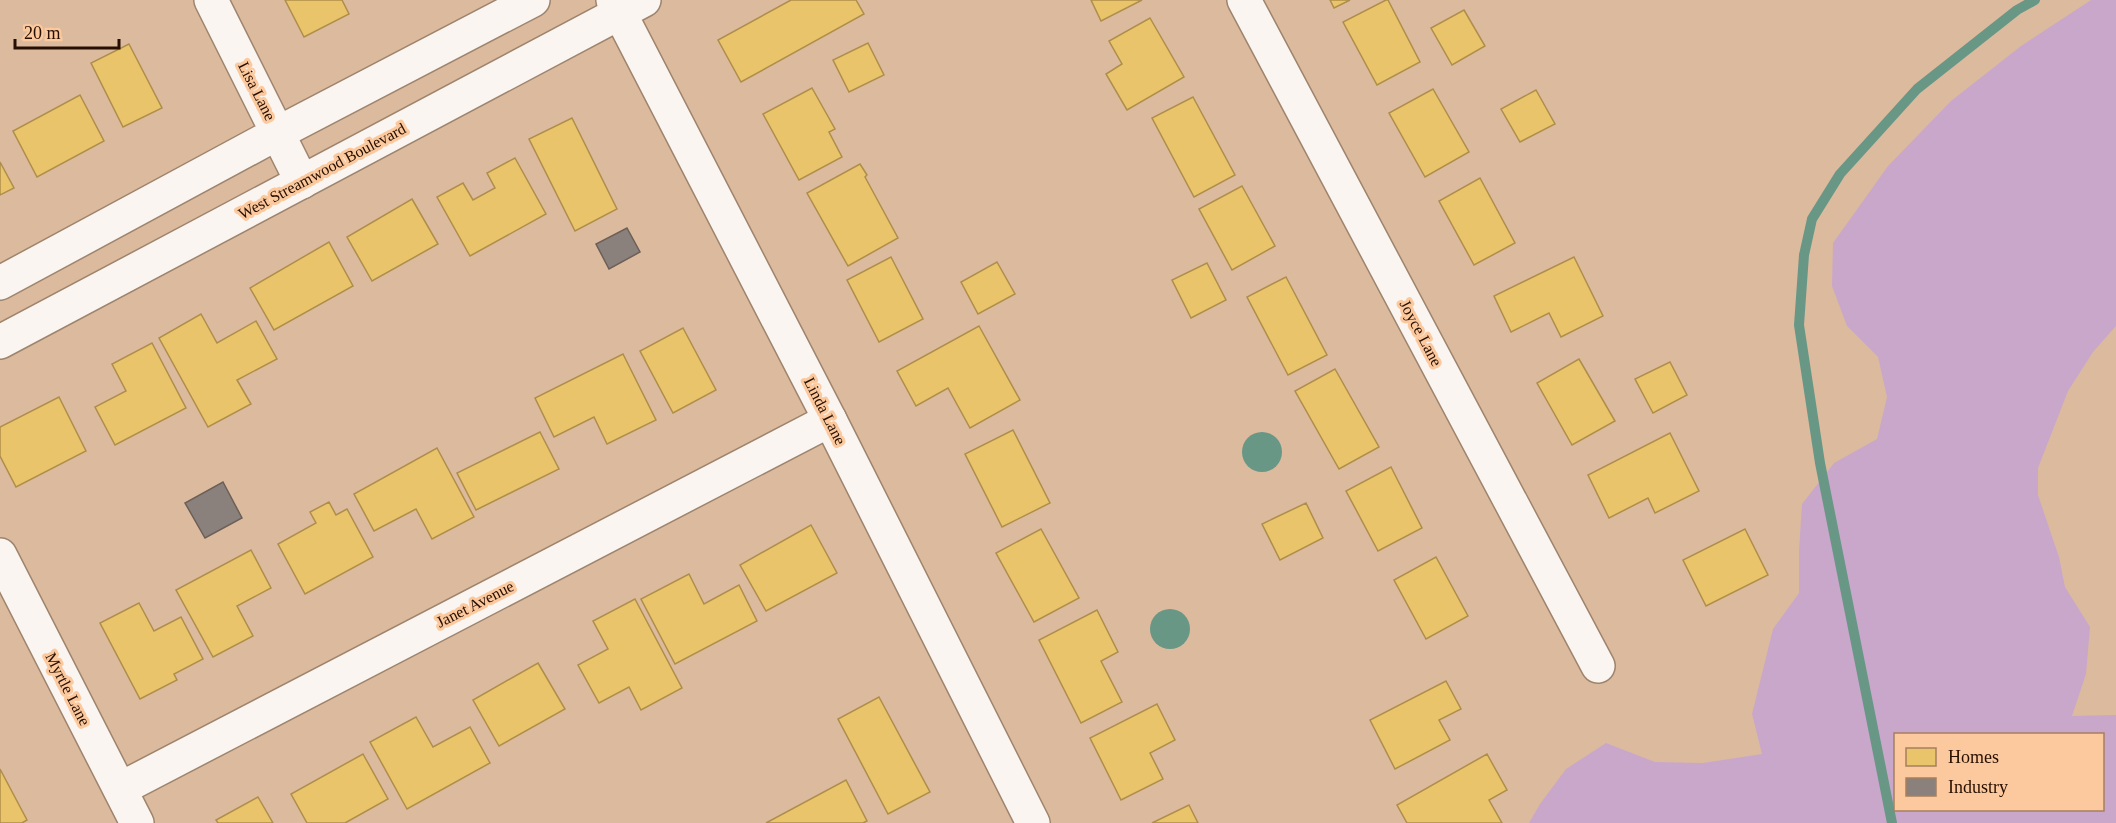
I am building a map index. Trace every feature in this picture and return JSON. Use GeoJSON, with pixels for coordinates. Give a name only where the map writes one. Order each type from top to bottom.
{"type":"FeatureCollection","features":[{"type":"Feature","properties":{"kind":"street","name":"Lisa Lane"},"geometry":{"type":"LineString","coordinates":[[211,0],[302,182]]}},
{"type":"Feature","properties":{"kind":"street"},"geometry":{"type":"LineString","coordinates":[[0,283],[278,133],[533,0]]}},
{"type":"Feature","properties":{"kind":"street","name":"Joyce Lane"},"geometry":{"type":"LineString","coordinates":[[1244,0],[1598,666]]}},
{"type":"Feature","properties":{"kind":"street","name":"West Streamwood Boulevard"},"geometry":{"type":"LineString","coordinates":[[0,342],[302,182],[625,4]]}},
{"type":"Feature","properties":{"kind":"street","name":"Linda Lane"},"geometry":{"type":"LineString","coordinates":[[625,4],[1031,823]]}},
{"type":"Feature","properties":{"kind":"street","name":"Janet Avenue"},"geometry":{"type":"LineString","coordinates":[[120,789],[830,420]]}},
{"type":"Feature","properties":{"kind":"street","name":"Myrtle Lane"},"geometry":{"type":"LineString","coordinates":[[0,555],[137,823]]}},
{"type":"Feature","properties":{"kind":"shaded area"},"geometry":{"type":"Polygon","coordinates":[[[2091,0],[2116,0],[2116,326],[2093,352],[2068,391],[2038,468],[2038,495],[2059,557],[2065,587],[2090,627],[2086,674],[2072,716],[2116,715],[2116,823],[1529,823],[1566,769],[1606,743],[1655,762],[1703,763],[1762,754],[1752,714],[1773,629],[1799,593],[1802,504],[1834,463],[1877,439],[1887,397],[1878,357],[1847,326],[1832,286],[1833,243],[1888,166],[1951,101],[2021,46],[2091,0]]]}},
{"type":"Feature","properties":{"kind":"shaded area"},"geometry":{"type":"Polygon","coordinates":[[[1262,432],[1270,433],[1276,438],[1281,444],[1281,460],[1276,466],[1270,471],[1262,472],[1254,471],[1248,466],[1243,460],[1242,452],[1243,444],[1248,438],[1254,433],[1262,432]]]}},
{"type":"Feature","properties":{"kind":"shaded area"},"geometry":{"type":"Polygon","coordinates":[[[1170,609],[1184,615],[1190,629],[1184,643],[1170,649],[1156,643],[1150,629],[1156,615],[1170,609]]]}},
{"type":"Feature","properties":{"kind":"building: Homes"},"geometry":{"type":"Polygon","coordinates":[[[285,0],[342,0],[349,14],[304,37],[285,0]]]}},
{"type":"Feature","properties":{"kind":"building: Homes"},"geometry":{"type":"Polygon","coordinates":[[[791,0],[856,0],[864,14],[741,82],[718,40],[791,0]]]}},
{"type":"Feature","properties":{"kind":"building: Homes"},"geometry":{"type":"Polygon","coordinates":[[[1091,0],[1142,0],[1101,21],[1091,0]]]}},
{"type":"Feature","properties":{"kind":"building: Homes"},"geometry":{"type":"Polygon","coordinates":[[[1330,0],[1350,0],[1334,8],[1330,0]]]}},
{"type":"Feature","properties":{"kind":"building: Homes"},"geometry":{"type":"Polygon","coordinates":[[[1386,0],[1420,62],[1377,85],[1343,22],[1386,0]]]}},
{"type":"Feature","properties":{"kind":"building: Homes"},"geometry":{"type":"Polygon","coordinates":[[[1464,10],[1485,46],[1452,65],[1431,28],[1464,10]]]}},
{"type":"Feature","properties":{"kind":"building: Homes"},"geometry":{"type":"Polygon","coordinates":[[[1150,18],[1184,77],[1127,110],[1106,74],[1122,64],[1109,41],[1150,18]]]}},
{"type":"Feature","properties":{"kind":"building: Homes"},"geometry":{"type":"Polygon","coordinates":[[[868,43],[884,75],[849,92],[833,60],[868,43]]]}},
{"type":"Feature","properties":{"kind":"building: Homes"},"geometry":{"type":"Polygon","coordinates":[[[129,44],[162,108],[123,127],[91,63],[129,44]]]}},
{"type":"Feature","properties":{"kind":"building: Homes"},"geometry":{"type":"Polygon","coordinates":[[[812,88],[835,129],[829,132],[842,157],[799,180],[763,114],[812,88]]]}},
{"type":"Feature","properties":{"kind":"building: Homes"},"geometry":{"type":"Polygon","coordinates":[[[1433,89],[1469,152],[1425,177],[1389,113],[1433,89]]]}},
{"type":"Feature","properties":{"kind":"building: Homes"},"geometry":{"type":"Polygon","coordinates":[[[1536,90],[1555,124],[1520,142],[1501,109],[1536,90]]]}},
{"type":"Feature","properties":{"kind":"building: Homes"},"geometry":{"type":"Polygon","coordinates":[[[80,95],[104,141],[37,177],[13,131],[80,95]]]}},
{"type":"Feature","properties":{"kind":"building: Homes"},"geometry":{"type":"Polygon","coordinates":[[[1193,97],[1235,175],[1194,197],[1152,118],[1193,97]]]}},
{"type":"Feature","properties":{"kind":"building: Homes"},"geometry":{"type":"Polygon","coordinates":[[[572,118],[617,209],[575,231],[529,139],[572,118]]]}},
{"type":"Feature","properties":{"kind":"building: Homes"},"geometry":{"type":"Polygon","coordinates":[[[515,158],[546,214],[470,256],[437,197],[463,183],[473,200],[495,188],[487,173],[515,158]]]}},
{"type":"Feature","properties":{"kind":"building: Homes"},"geometry":{"type":"Polygon","coordinates":[[[0,162],[14,188],[0,195],[0,162]]]}},
{"type":"Feature","properties":{"kind":"building: Homes"},"geometry":{"type":"Polygon","coordinates":[[[860,164],[898,238],[848,266],[807,193],[860,164]]]}},
{"type":"Feature","properties":{"kind":"building: Homes"},"geometry":{"type":"Polygon","coordinates":[[[1480,178],[1515,243],[1474,265],[1439,201],[1480,178]]]}},
{"type":"Feature","properties":{"kind":"building: Homes"},"geometry":{"type":"Polygon","coordinates":[[[1242,186],[1275,246],[1232,270],[1199,209],[1242,186]]]}},
{"type":"Feature","properties":{"kind":"building: Homes"},"geometry":{"type":"Polygon","coordinates":[[[412,199],[438,244],[372,281],[347,237],[412,199]]]}},
{"type":"Feature","properties":{"kind":"building: Homes"},"geometry":{"type":"Polygon","coordinates":[[[329,242],[353,286],[274,330],[250,288],[329,242]]]}},
{"type":"Feature","properties":{"kind":"building: Homes"},"geometry":{"type":"Polygon","coordinates":[[[891,257],[923,319],[879,342],[847,280],[891,257]]]}},
{"type":"Feature","properties":{"kind":"building: Homes"},"geometry":{"type":"Polygon","coordinates":[[[1574,257],[1603,316],[1561,337],[1549,313],[1511,332],[1494,296],[1574,257]]]}},
{"type":"Feature","properties":{"kind":"building: Homes"},"geometry":{"type":"Polygon","coordinates":[[[997,262],[1015,294],[978,314],[961,282],[997,262]]]}},
{"type":"Feature","properties":{"kind":"building: Homes"},"geometry":{"type":"Polygon","coordinates":[[[1207,263],[1226,300],[1191,318],[1172,280],[1207,263]]]}},
{"type":"Feature","properties":{"kind":"building: Homes"},"geometry":{"type":"Polygon","coordinates":[[[1286,277],[1327,355],[1288,375],[1247,297],[1286,277]]]}},
{"type":"Feature","properties":{"kind":"building: Homes"},"geometry":{"type":"Polygon","coordinates":[[[201,314],[217,343],[256,321],[277,359],[237,380],[251,404],[208,427],[159,338],[201,314]]]}},
{"type":"Feature","properties":{"kind":"building: Homes"},"geometry":{"type":"Polygon","coordinates":[[[979,326],[1020,400],[970,428],[948,388],[916,406],[897,371],[979,326]]]}},
{"type":"Feature","properties":{"kind":"building: Homes"},"geometry":{"type":"Polygon","coordinates":[[[683,328],[716,390],[673,413],[640,351],[683,328]]]}},
{"type":"Feature","properties":{"kind":"building: Homes"},"geometry":{"type":"Polygon","coordinates":[[[152,343],[186,408],[115,445],[95,407],[126,391],[112,364],[152,343]]]}},
{"type":"Feature","properties":{"kind":"building: Homes"},"geometry":{"type":"Polygon","coordinates":[[[623,354],[656,420],[607,444],[594,417],[554,437],[535,398],[623,354]]]}},
{"type":"Feature","properties":{"kind":"building: Homes"},"geometry":{"type":"Polygon","coordinates":[[[1579,359],[1615,421],[1572,445],[1537,383],[1579,359]]]}},
{"type":"Feature","properties":{"kind":"building: Homes"},"geometry":{"type":"Polygon","coordinates":[[[1670,362],[1687,395],[1653,413],[1635,379],[1670,362]]]}},
{"type":"Feature","properties":{"kind":"building: Homes"},"geometry":{"type":"Polygon","coordinates":[[[1335,369],[1379,447],[1339,469],[1295,391],[1335,369]]]}},
{"type":"Feature","properties":{"kind":"building: Homes"},"geometry":{"type":"Polygon","coordinates":[[[59,397],[86,451],[16,487],[0,456],[0,427],[59,397]]]}},
{"type":"Feature","properties":{"kind":"building: Homes"},"geometry":{"type":"Polygon","coordinates":[[[1013,430],[1050,503],[1002,527],[965,454],[1013,430]]]}},
{"type":"Feature","properties":{"kind":"building: Homes"},"geometry":{"type":"Polygon","coordinates":[[[540,432],[559,469],[476,510],[457,473],[540,432]]]}},
{"type":"Feature","properties":{"kind":"building: Homes"},"geometry":{"type":"Polygon","coordinates":[[[1670,433],[1699,491],[1655,513],[1648,498],[1609,518],[1588,475],[1670,433]]]}},
{"type":"Feature","properties":{"kind":"building: Homes"},"geometry":{"type":"Polygon","coordinates":[[[437,448],[474,517],[432,539],[416,509],[374,531],[354,494],[437,448]]]}},
{"type":"Feature","properties":{"kind":"building: Homes"},"geometry":{"type":"Polygon","coordinates":[[[1391,467],[1422,528],[1378,551],[1346,491],[1391,467]]]}},
{"type":"Feature","properties":{"kind":"building: Homes"},"geometry":{"type":"Polygon","coordinates":[[[329,502],[336,515],[347,509],[373,557],[305,594],[278,544],[316,523],[310,512],[329,502]]]}},
{"type":"Feature","properties":{"kind":"building: Homes"},"geometry":{"type":"Polygon","coordinates":[[[1306,503],[1323,538],[1280,560],[1262,524],[1306,503]]]}},
{"type":"Feature","properties":{"kind":"building: Homes"},"geometry":{"type":"Polygon","coordinates":[[[811,525],[837,573],[766,611],[740,565],[811,525]]]}},
{"type":"Feature","properties":{"kind":"building: Homes"},"geometry":{"type":"Polygon","coordinates":[[[1041,529],[1079,598],[1034,622],[996,553],[1041,529]]]}},
{"type":"Feature","properties":{"kind":"building: Homes"},"geometry":{"type":"Polygon","coordinates":[[[1745,529],[1768,575],[1706,606],[1683,560],[1745,529]]]}},
{"type":"Feature","properties":{"kind":"building: Homes"},"geometry":{"type":"Polygon","coordinates":[[[251,550],[271,588],[237,606],[253,636],[213,657],[176,590],[251,550]]]}},
{"type":"Feature","properties":{"kind":"building: Homes"},"geometry":{"type":"Polygon","coordinates":[[[1436,557],[1468,616],[1426,639],[1394,580],[1436,557]]]}},
{"type":"Feature","properties":{"kind":"building: Homes"},"geometry":{"type":"Polygon","coordinates":[[[689,574],[704,604],[739,585],[757,621],[675,664],[641,599],[689,574]]]}},
{"type":"Feature","properties":{"kind":"building: Homes"},"geometry":{"type":"Polygon","coordinates":[[[635,599],[682,688],[641,710],[629,687],[599,703],[578,665],[608,649],[593,621],[635,599]]]}},
{"type":"Feature","properties":{"kind":"building: Homes"},"geometry":{"type":"Polygon","coordinates":[[[139,603],[154,631],[181,617],[203,659],[174,674],[177,680],[140,699],[100,623],[139,603]]]}},
{"type":"Feature","properties":{"kind":"building: Homes"},"geometry":{"type":"Polygon","coordinates":[[[1097,610],[1118,652],[1101,661],[1122,702],[1081,723],[1039,640],[1097,610]]]}},
{"type":"Feature","properties":{"kind":"building: Homes"},"geometry":{"type":"Polygon","coordinates":[[[538,663],[565,709],[499,746],[473,700],[538,663]]]}},
{"type":"Feature","properties":{"kind":"building: Homes"},"geometry":{"type":"Polygon","coordinates":[[[1446,681],[1461,709],[1439,720],[1450,740],[1395,769],[1370,720],[1446,681]]]}},
{"type":"Feature","properties":{"kind":"building: Homes"},"geometry":{"type":"Polygon","coordinates":[[[879,697],[930,792],[888,814],[838,719],[879,697]]]}},
{"type":"Feature","properties":{"kind":"building: Homes"},"geometry":{"type":"Polygon","coordinates":[[[1157,704],[1175,740],[1150,753],[1163,779],[1121,800],[1090,738],[1157,704]]]}},
{"type":"Feature","properties":{"kind":"building: Homes"},"geometry":{"type":"Polygon","coordinates":[[[416,717],[433,747],[470,727],[490,763],[407,809],[370,742],[416,717]]]}},
{"type":"Feature","properties":{"kind":"building: Homes"},"geometry":{"type":"Polygon","coordinates":[[[363,754],[388,799],[345,823],[307,823],[291,794],[363,754]]]}},
{"type":"Feature","properties":{"kind":"building: Homes"},"geometry":{"type":"Polygon","coordinates":[[[1487,754],[1507,790],[1489,800],[1502,823],[1407,823],[1397,805],[1487,754]]]}},
{"type":"Feature","properties":{"kind":"building: Homes"},"geometry":{"type":"Polygon","coordinates":[[[0,769],[27,820],[22,823],[0,823],[0,769]]]}},
{"type":"Feature","properties":{"kind":"building: Homes"},"geometry":{"type":"Polygon","coordinates":[[[846,780],[867,821],[863,823],[766,823],[846,780]]]}},
{"type":"Feature","properties":{"kind":"building: Homes"},"geometry":{"type":"Polygon","coordinates":[[[258,797],[273,823],[218,823],[216,820],[258,797]]]}},
{"type":"Feature","properties":{"kind":"building: Homes"},"geometry":{"type":"Polygon","coordinates":[[[1189,805],[1198,823],[1152,823],[1189,805]]]}},
{"type":"Feature","properties":{"kind":"building: Industry"},"geometry":{"type":"Polygon","coordinates":[[[627,228],[640,252],[609,269],[596,244],[627,228]]]}},
{"type":"Feature","properties":{"kind":"building: Industry"},"geometry":{"type":"Polygon","coordinates":[[[223,482],[242,518],[205,538],[185,503],[223,482]]]}},
{"type":"Feature","properties":{"kind":"waterway"},"geometry":{"type":"LineString","coordinates":[[1892,823],[1820,463],[1799,325],[1804,255],[1812,219],[1840,174],[1917,89],[2017,10],[2035,0]]}}]}
